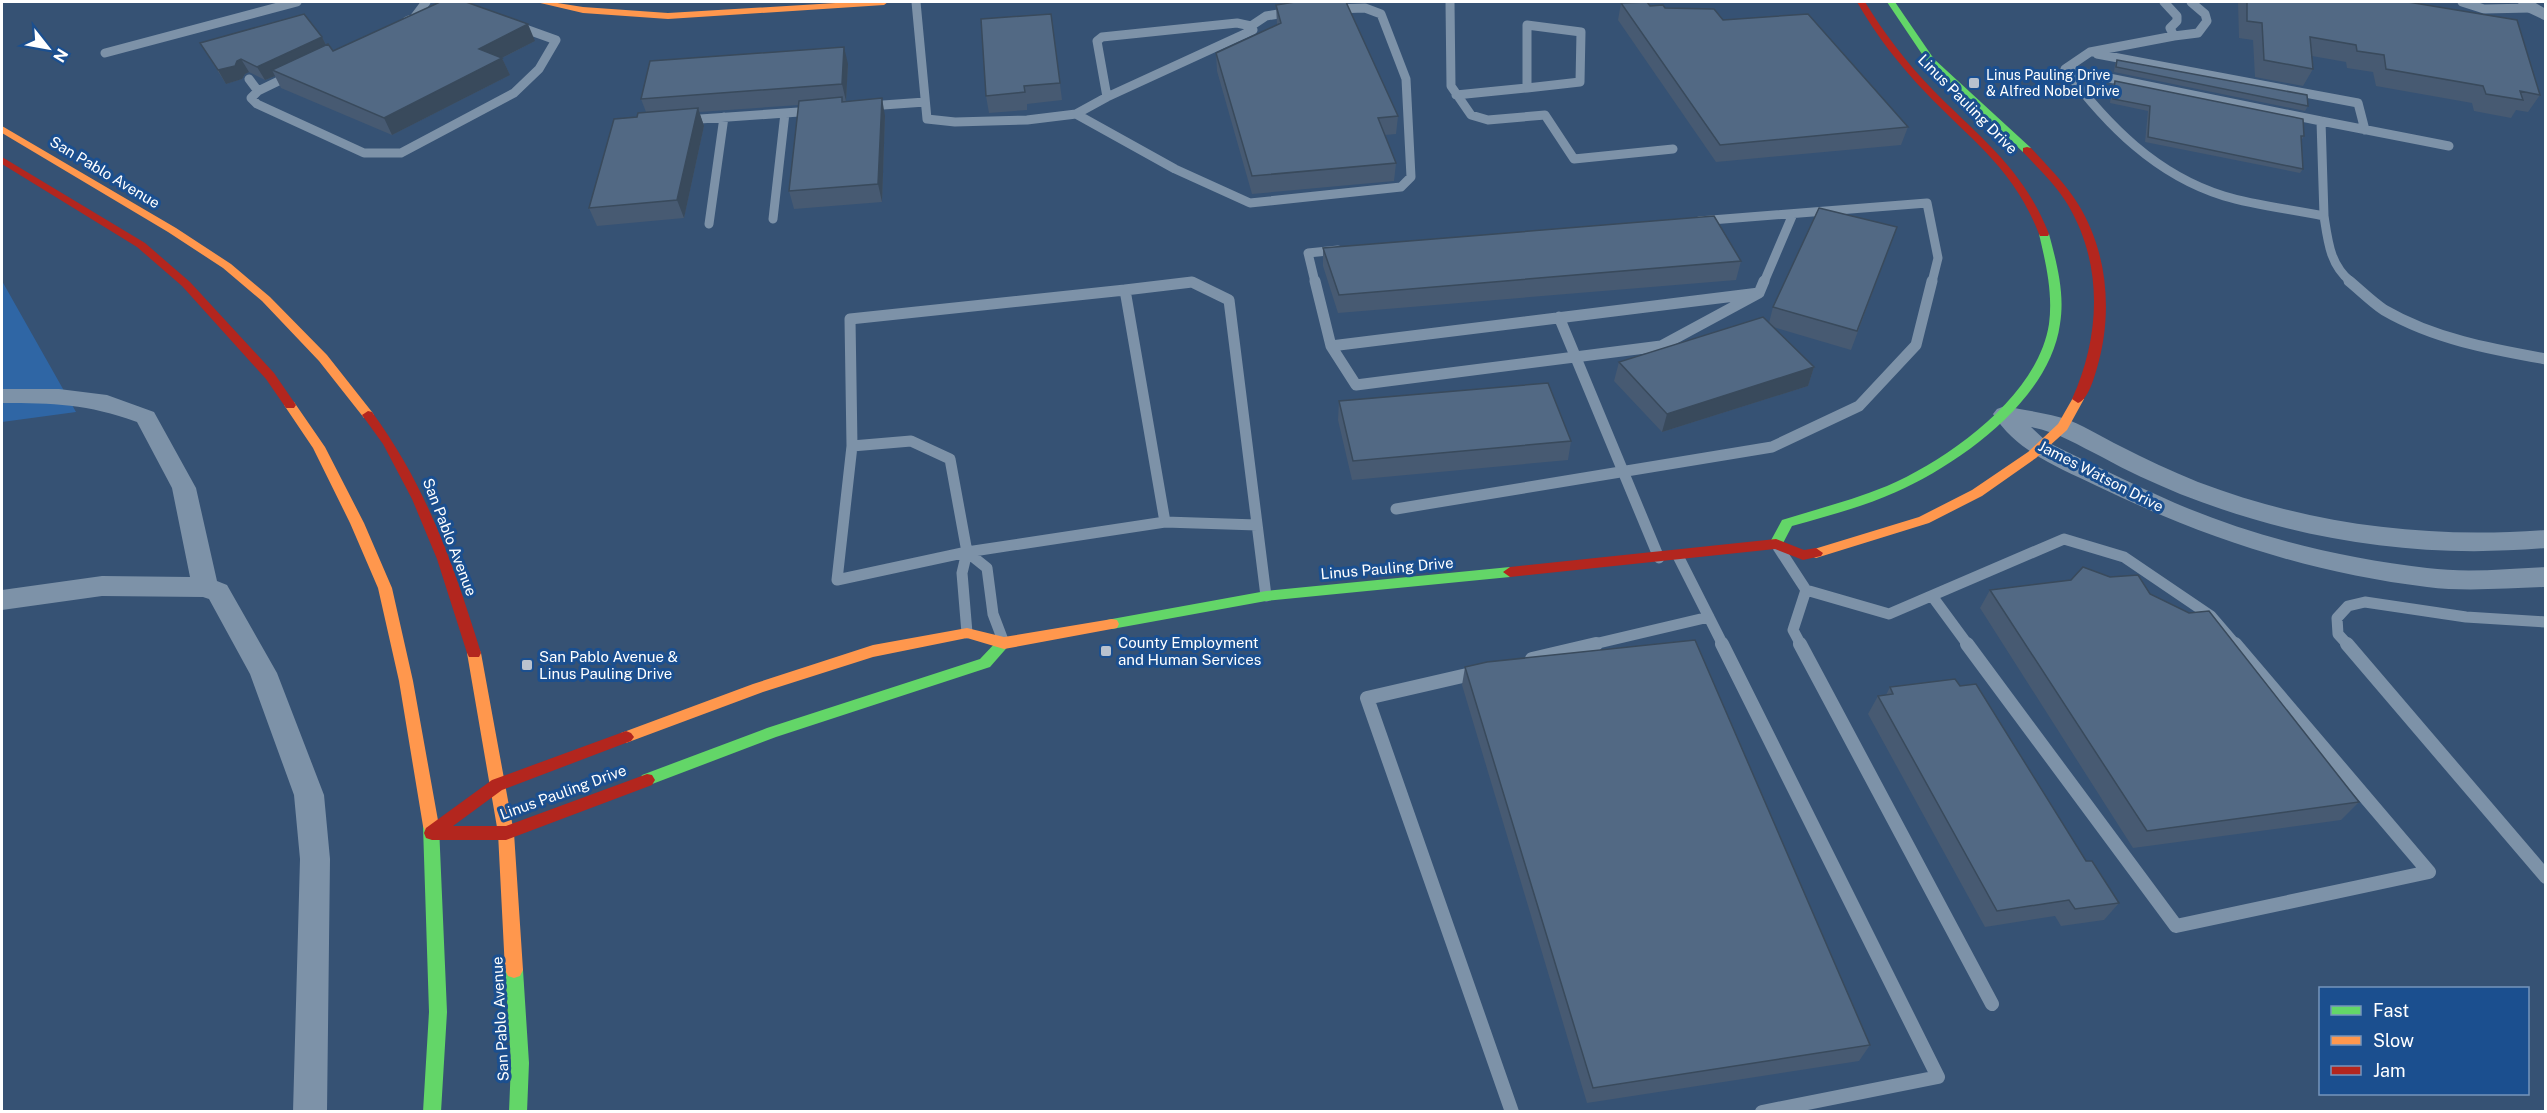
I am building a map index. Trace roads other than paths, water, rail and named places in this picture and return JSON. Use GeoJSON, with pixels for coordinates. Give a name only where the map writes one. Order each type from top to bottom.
{"type":"FeatureCollection","features":[{"type":"Feature","properties":{"kind":"street"},"geometry":{"type":"LineString","coordinates":[[540,2],[576,10],[628,16],[683,16],[780,5],[884,2]]}},
{"type":"Feature","properties":{"kind":"street","name":"Linus Pauling Drive"},"geometry":{"type":"LineString","coordinates":[[1776,544],[1787,523],[1887,491],[1934,467],[2005,414],[2036,380],[2049,351],[2057,320],[2056,287],[2051,257],[2033,204],[2017,177],[1985,142],[1942,104],[1899,58],[1861,2]]}},
{"type":"Feature","properties":{"kind":"street","name":"Linus Pauling Drive"},"geometry":{"type":"LineString","coordinates":[[432,833],[497,785],[758,688],[873,651],[967,633],[1004,643],[1266,596],[1659,558],[1776,544],[1803,555],[1830,550],[1895,531],[1924,520],[1977,493],[2039,448],[2063,427],[2083,389],[2096,352],[2101,329],[2102,303],[2099,282],[2087,234],[2067,196],[2014,135],[1931,61],[1892,2]]}},
{"type":"Feature","properties":{"kind":"street"},"geometry":{"type":"LineString","coordinates":[[2528,5],[2546,16]]}},
{"type":"Feature","properties":{"kind":"street","name":"San Pablo Avenue"},"geometry":{"type":"LineString","coordinates":[[2,129],[172,230],[227,266],[266,299],[323,358],[378,427],[412,482],[446,563],[477,663],[506,833],[520,1063],[519,1112]]}},
{"type":"Feature","properties":{"kind":"street"},"geometry":{"type":"LineString","coordinates":[[2,160],[141,245],[186,284],[270,376],[319,447],[357,523],[385,588],[406,681],[432,833],[438,1012],[432,1112]]}},
{"type":"Feature","properties":{"kind":"street"},"geometry":{"type":"LineString","coordinates":[[2,396],[59,396],[107,403],[146,417],[184,488],[205,587]]}},
{"type":"Feature","properties":{"kind":"street","name":"James Watson Drive"},"geometry":{"type":"LineString","coordinates":[[2005,414],[2063,427],[2123,459],[2189,488],[2247,509],[2325,530],[2397,541],[2465,544],[2546,538]]}},
{"type":"Feature","properties":{"kind":"street","name":"James Watson Drive"},"geometry":{"type":"LineString","coordinates":[[2005,414],[2039,448],[2203,525],[2283,550],[2334,562],[2428,578],[2476,580],[2546,577]]}},
{"type":"Feature","properties":{"kind":"street"},"geometry":{"type":"LineString","coordinates":[[2,600],[102,586],[205,587],[218,592],[263,673],[309,795],[315,859],[310,1112]]}},
{"type":"Feature","properties":{"kind":"street","name":"Linus Pauling Drive"},"geometry":{"type":"LineString","coordinates":[[432,833],[506,833],[772,732],[985,663],[1004,643]]}},
{"type":"Feature","properties":{"kind":"lane"},"geometry":{"type":"LineString","coordinates":[[105,53],[297,2]]}},
{"type":"Feature","properties":{"kind":"lane"},"geometry":{"type":"LineString","coordinates":[[393,27],[414,18],[426,2]]}},
{"type":"Feature","properties":{"kind":"lane"},"geometry":{"type":"LineString","coordinates":[[916,2],[927,119],[955,122],[1027,120],[1076,114],[1107,97],[1253,30],[1251,26]]}},
{"type":"Feature","properties":{"kind":"lane"},"geometry":{"type":"LineString","coordinates":[[1450,2],[1451,86],[1471,116],[1478,119],[1545,115],[1574,159],[1673,149]]}},
{"type":"Feature","properties":{"kind":"lane"},"geometry":{"type":"LineString","coordinates":[[2164,2],[2177,16],[2170,28],[2174,36]]}},
{"type":"Feature","properties":{"kind":"lane"},"geometry":{"type":"LineString","coordinates":[[2065,69],[2090,52],[2174,36],[2191,36],[2205,27],[2205,14],[2192,2]]}},
{"type":"Feature","properties":{"kind":"lane"},"geometry":{"type":"LineString","coordinates":[[2462,2],[2484,9],[2528,5]]}},
{"type":"Feature","properties":{"kind":"lane"},"geometry":{"type":"LineString","coordinates":[[1076,114],[1176,169],[1250,203],[1401,187],[1411,177],[1407,79],[1381,15],[1374,10],[1362,7],[1328,9]]}},
{"type":"Feature","properties":{"kind":"lane"},"geometry":{"type":"LineString","coordinates":[[1107,97],[1097,41],[1102,37],[1237,23],[1251,26],[1266,16],[1306,11]]}},
{"type":"Feature","properties":{"kind":"lane"},"geometry":{"type":"LineString","coordinates":[[300,71],[258,91],[251,98],[257,104],[364,153],[401,153],[514,93],[526,83],[552,51],[556,40],[511,23]]}},
{"type":"Feature","properties":{"kind":"lane"},"geometry":{"type":"LineString","coordinates":[[1456,95],[1527,88],[1580,82],[1581,32],[1527,25],[1527,88]]}},
{"type":"Feature","properties":{"kind":"lane"},"geometry":{"type":"LineString","coordinates":[[2090,52],[2358,103],[2365,129]]}},
{"type":"Feature","properties":{"kind":"lane"},"geometry":{"type":"LineString","coordinates":[[2065,69],[2449,146]]}},
{"type":"Feature","properties":{"kind":"lane"},"geometry":{"type":"LineString","coordinates":[[2065,69],[2091,105],[2138,150],[2169,173],[2223,196],[2324,216]]}},
{"type":"Feature","properties":{"kind":"lane"},"geometry":{"type":"LineString","coordinates":[[249,79],[258,91]]}},
{"type":"Feature","properties":{"kind":"lane"},"geometry":{"type":"LineString","coordinates":[[853,108],[925,102]]}},
{"type":"Feature","properties":{"kind":"lane"},"geometry":{"type":"LineString","coordinates":[[678,121],[819,110]]}},
{"type":"Feature","properties":{"kind":"lane"},"geometry":{"type":"LineString","coordinates":[[773,219],[785,113]]}},
{"type":"Feature","properties":{"kind":"lane"},"geometry":{"type":"LineString","coordinates":[[709,224],[724,117]]}},
{"type":"Feature","properties":{"kind":"lane"},"geometry":{"type":"LineString","coordinates":[[2321,121],[2324,216],[2327,237],[2337,271],[2383,309],[2428,331],[2482,347],[2546,359]]}},
{"type":"Feature","properties":{"kind":"lane"},"geometry":{"type":"LineString","coordinates":[[1396,509],[1772,447],[1859,406],[1916,345],[1938,258],[1927,202],[1686,222]]}},
{"type":"Feature","properties":{"kind":"lane"},"geometry":{"type":"LineString","coordinates":[[1344,250],[1308,253],[1331,346],[1356,385],[1661,346],[1759,293],[1793,213]]}},
{"type":"Feature","properties":{"kind":"lane"},"geometry":{"type":"LineString","coordinates":[[1257,525],[1165,522],[967,552],[837,580],[852,446],[850,319],[1192,282],[1229,300],[1266,596]]}},
{"type":"Feature","properties":{"kind":"lane"},"geometry":{"type":"LineString","coordinates":[[1125,290],[1165,522]]}},
{"type":"Feature","properties":{"kind":"lane"},"geometry":{"type":"LineString","coordinates":[[1331,346],[1759,293]]}},
{"type":"Feature","properties":{"kind":"lane"},"geometry":{"type":"LineString","coordinates":[[1559,317],[1659,558]]}},
{"type":"Feature","properties":{"kind":"lane"},"geometry":{"type":"LineString","coordinates":[[852,446],[911,441],[950,459],[967,552],[962,573],[967,633]]}},
{"type":"Feature","properties":{"kind":"lane"},"geometry":{"type":"LineString","coordinates":[[1776,544],[1806,590],[1889,614],[2064,539],[2124,558],[2211,616],[2429,872],[2176,926],[1932,596]]}},
{"type":"Feature","properties":{"kind":"lane"},"geometry":{"type":"LineString","coordinates":[[967,552],[987,568],[993,614],[1004,643]]}},
{"type":"Feature","properties":{"kind":"lane"},"geometry":{"type":"LineString","coordinates":[[1678,556],[1938,1077],[1762,1112]]}},
{"type":"Feature","properties":{"kind":"lane"},"geometry":{"type":"LineString","coordinates":[[1806,590],[1793,630],[1992,1004]]}},
{"type":"Feature","properties":{"kind":"lane"},"geometry":{"type":"LineString","coordinates":[[2546,622],[2466,617],[2364,602],[2348,606],[2337,618],[2338,634],[2408,713],[2476,798],[2546,877]]}},
{"type":"Feature","properties":{"kind":"lane"},"geometry":{"type":"LineString","coordinates":[[1515,663],[1709,617]]}},
{"type":"Feature","properties":{"kind":"lane"},"geometry":{"type":"LineString","coordinates":[[1492,669],[1367,698],[1512,1112]]}},
{"type":"Feature","properties":{"kind":"place","name":"Linus Pauling Drive & Alfred Nobel Drive"},"geometry":{"type":"Point","coordinates":[1974,83]}},
{"type":"Feature","properties":{"kind":"place","name":"County Employment and Human Services"},"geometry":{"type":"Point","coordinates":[1106,651]}},
{"type":"Feature","properties":{"kind":"place","name":"San Pablo Avenue & Linus Pauling Drive"},"geometry":{"type":"Point","coordinates":[527,665]}}]}
